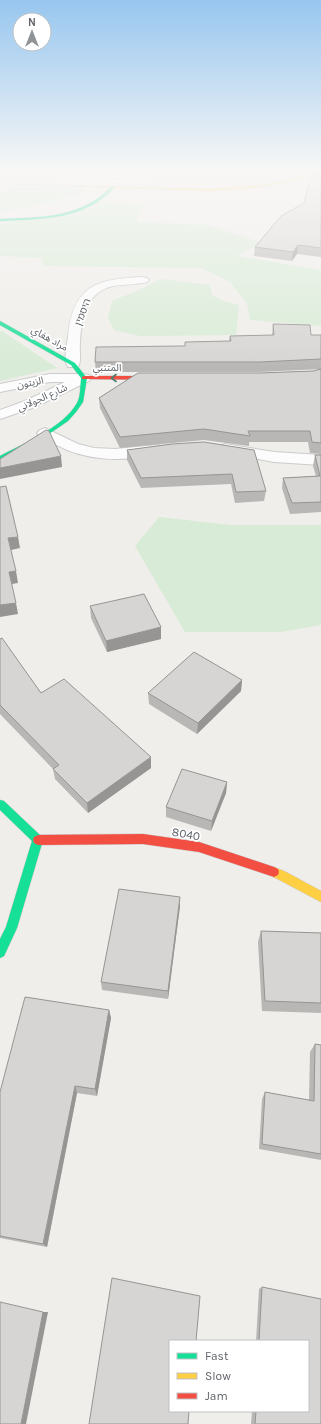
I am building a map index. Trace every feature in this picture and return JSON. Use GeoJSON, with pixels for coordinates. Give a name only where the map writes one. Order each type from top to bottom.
{"type":"FeatureCollection","features":[{"type":"Feature","properties":{"kind":"street","name":"היסמין"},"geometry":{"type":"LineString","coordinates":[[73,364],[72,350],[76,324],[86,298],[97,288],[119,282],[143,280]]}},
{"type":"Feature","properties":{"kind":"street","name":"مراد هغاي"},"geometry":{"type":"LineString","coordinates":[[0,323],[73,364],[84,378]]}},
{"type":"Feature","properties":{"kind":"street","name":"الزيتون"},"geometry":{"type":"LineString","coordinates":[[0,388],[50,378],[84,378]]}},
{"type":"Feature","properties":{"kind":"street","name":"المتنبي"},"geometry":{"type":"LineString","coordinates":[[84,378],[171,378]]}},
{"type":"Feature","properties":{"kind":"street","name":"شارع الجولاني"},"geometry":{"type":"LineString","coordinates":[[0,415],[30,404],[84,378]]}},
{"type":"Feature","properties":{"kind":"street"},"geometry":{"type":"LineString","coordinates":[[0,459],[65,420],[78,406],[82,396],[84,378]]}},
{"type":"Feature","properties":{"kind":"street"},"geometry":{"type":"LineString","coordinates":[[45,433],[74,447],[102,454],[128,454],[172,448]]}},
{"type":"Feature","properties":{"kind":"street"},"geometry":{"type":"LineString","coordinates":[[212,447],[274,457],[321,460]]}},
{"type":"Feature","properties":{"kind":"street"},"geometry":{"type":"LineString","coordinates":[[0,804],[38,840],[11,928],[0,952]]}},
{"type":"Feature","properties":{"kind":"street","name":"8040"},"geometry":{"type":"LineString","coordinates":[[38,840],[143,839],[199,847],[282,875],[321,897]]}},
{"type":"Feature","properties":{"kind":"green space"},"geometry":{"type":"Polygon","coordinates":[[[0,235],[240,235],[263,243],[237,256],[321,270],[321,326],[250,320],[247,304],[230,282],[201,268],[43,266],[41,258],[0,256],[0,235]]]}},
{"type":"Feature","properties":{"kind":"green space"},"geometry":{"type":"Polygon","coordinates":[[[160,279],[210,285],[212,295],[224,301],[239,305],[236,335],[140,336],[114,330],[108,318],[112,301],[139,290],[160,279]]]}},
{"type":"Feature","properties":{"kind":"green space"},"geometry":{"type":"Polygon","coordinates":[[[2,331],[57,368],[0,381],[0,332],[2,331]]]}},
{"type":"Feature","properties":{"kind":"green space"},"geometry":{"type":"Polygon","coordinates":[[[159,517],[231,525],[321,525],[321,625],[281,632],[185,632],[135,546],[159,517]]]}},
{"type":"Feature","properties":{"kind":"building"},"geometry":{"type":"Polygon","coordinates":[[[265,235],[321,235],[321,248],[298,245],[293,252],[255,247],[265,235]]]}},
{"type":"Feature","properties":{"kind":"building"},"geometry":{"type":"Polygon","coordinates":[[[273,324],[310,325],[311,335],[321,335],[321,359],[260,362],[95,362],[96,347],[185,346],[185,342],[231,341],[230,336],[274,335],[273,324]]]}},
{"type":"Feature","properties":{"kind":"building"},"geometry":{"type":"Polygon","coordinates":[[[321,369],[321,443],[312,442],[310,431],[248,431],[250,436],[204,429],[120,437],[99,398],[138,373],[260,373],[313,371],[321,369]]]}},
{"type":"Feature","properties":{"kind":"building"},"geometry":{"type":"Polygon","coordinates":[[[46,430],[49,431],[61,456],[0,468],[0,459],[46,430]]]}},
{"type":"Feature","properties":{"kind":"building"},"geometry":{"type":"Polygon","coordinates":[[[204,442],[254,450],[266,491],[236,492],[232,474],[141,478],[127,450],[172,444],[204,442]]]}},
{"type":"Feature","properties":{"kind":"building"},"geometry":{"type":"Polygon","coordinates":[[[315,455],[321,455],[321,502],[292,503],[283,478],[320,476],[315,455]]]}},
{"type":"Feature","properties":{"kind":"building"},"geometry":{"type":"Polygon","coordinates":[[[6,486],[18,537],[8,538],[16,571],[9,572],[16,603],[0,605],[0,487],[6,486]]]}},
{"type":"Feature","properties":{"kind":"building"},"geometry":{"type":"Polygon","coordinates":[[[144,594],[161,627],[106,641],[90,606],[144,594]]]}},
{"type":"Feature","properties":{"kind":"building"},"geometry":{"type":"Polygon","coordinates":[[[2,638],[41,693],[64,679],[151,757],[87,803],[53,769],[59,765],[0,705],[0,639],[2,638]]]}},
{"type":"Feature","properties":{"kind":"building"},"geometry":{"type":"Polygon","coordinates":[[[194,652],[242,680],[198,723],[148,693],[194,652]]]}},
{"type":"Feature","properties":{"kind":"building"},"geometry":{"type":"Polygon","coordinates":[[[182,769],[227,782],[212,821],[166,807],[182,769]]]}},
{"type":"Feature","properties":{"kind":"building"},"geometry":{"type":"Polygon","coordinates":[[[119,889],[180,897],[168,991],[101,982],[119,889]]]}},
{"type":"Feature","properties":{"kind":"building"},"geometry":{"type":"Polygon","coordinates":[[[261,931],[321,933],[321,1003],[265,1001],[261,931]]]}},
{"type":"Feature","properties":{"kind":"building"},"geometry":{"type":"Polygon","coordinates":[[[25,997],[109,1010],[95,1089],[75,1086],[43,1244],[0,1236],[0,1092],[25,997]]]}},
{"type":"Feature","properties":{"kind":"building"},"geometry":{"type":"Polygon","coordinates":[[[315,1044],[321,1045],[321,1154],[262,1144],[265,1092],[314,1101],[315,1044]]]}},
{"type":"Feature","properties":{"kind":"building"},"geometry":{"type":"Polygon","coordinates":[[[112,1278],[200,1296],[196,1340],[169,1340],[169,1412],[189,1412],[188,1424],[89,1424],[112,1278]]]}},
{"type":"Feature","properties":{"kind":"building"},"geometry":{"type":"Polygon","coordinates":[[[262,1287],[321,1299],[321,1424],[255,1424],[256,1412],[309,1412],[309,1340],[259,1340],[262,1287]]]}},
{"type":"Feature","properties":{"kind":"building"},"geometry":{"type":"Polygon","coordinates":[[[0,1302],[43,1312],[21,1424],[0,1424],[0,1302]]]}},
{"type":"Feature","properties":{"kind":"traffic: fast"},"geometry":{"type":"LineString","coordinates":[[0,323],[73,364],[84,378]]}},
{"type":"Feature","properties":{"kind":"traffic: fast"},"geometry":{"type":"LineString","coordinates":[[0,459],[44,435],[66,420],[80,402],[84,378]]}},
{"type":"Feature","properties":{"kind":"traffic: fast"},"geometry":{"type":"LineString","coordinates":[[0,804],[38,840],[11,928],[0,952]]}},
{"type":"Feature","properties":{"kind":"traffic: slow"},"geometry":{"type":"LineString","coordinates":[[274,872],[321,897]]}},
{"type":"Feature","properties":{"kind":"traffic: jam"},"geometry":{"type":"LineString","coordinates":[[84,378],[161,378]]}},
{"type":"Feature","properties":{"kind":"traffic: jam"},"geometry":{"type":"LineString","coordinates":[[38,840],[143,839],[199,847],[274,872]]}}]}
